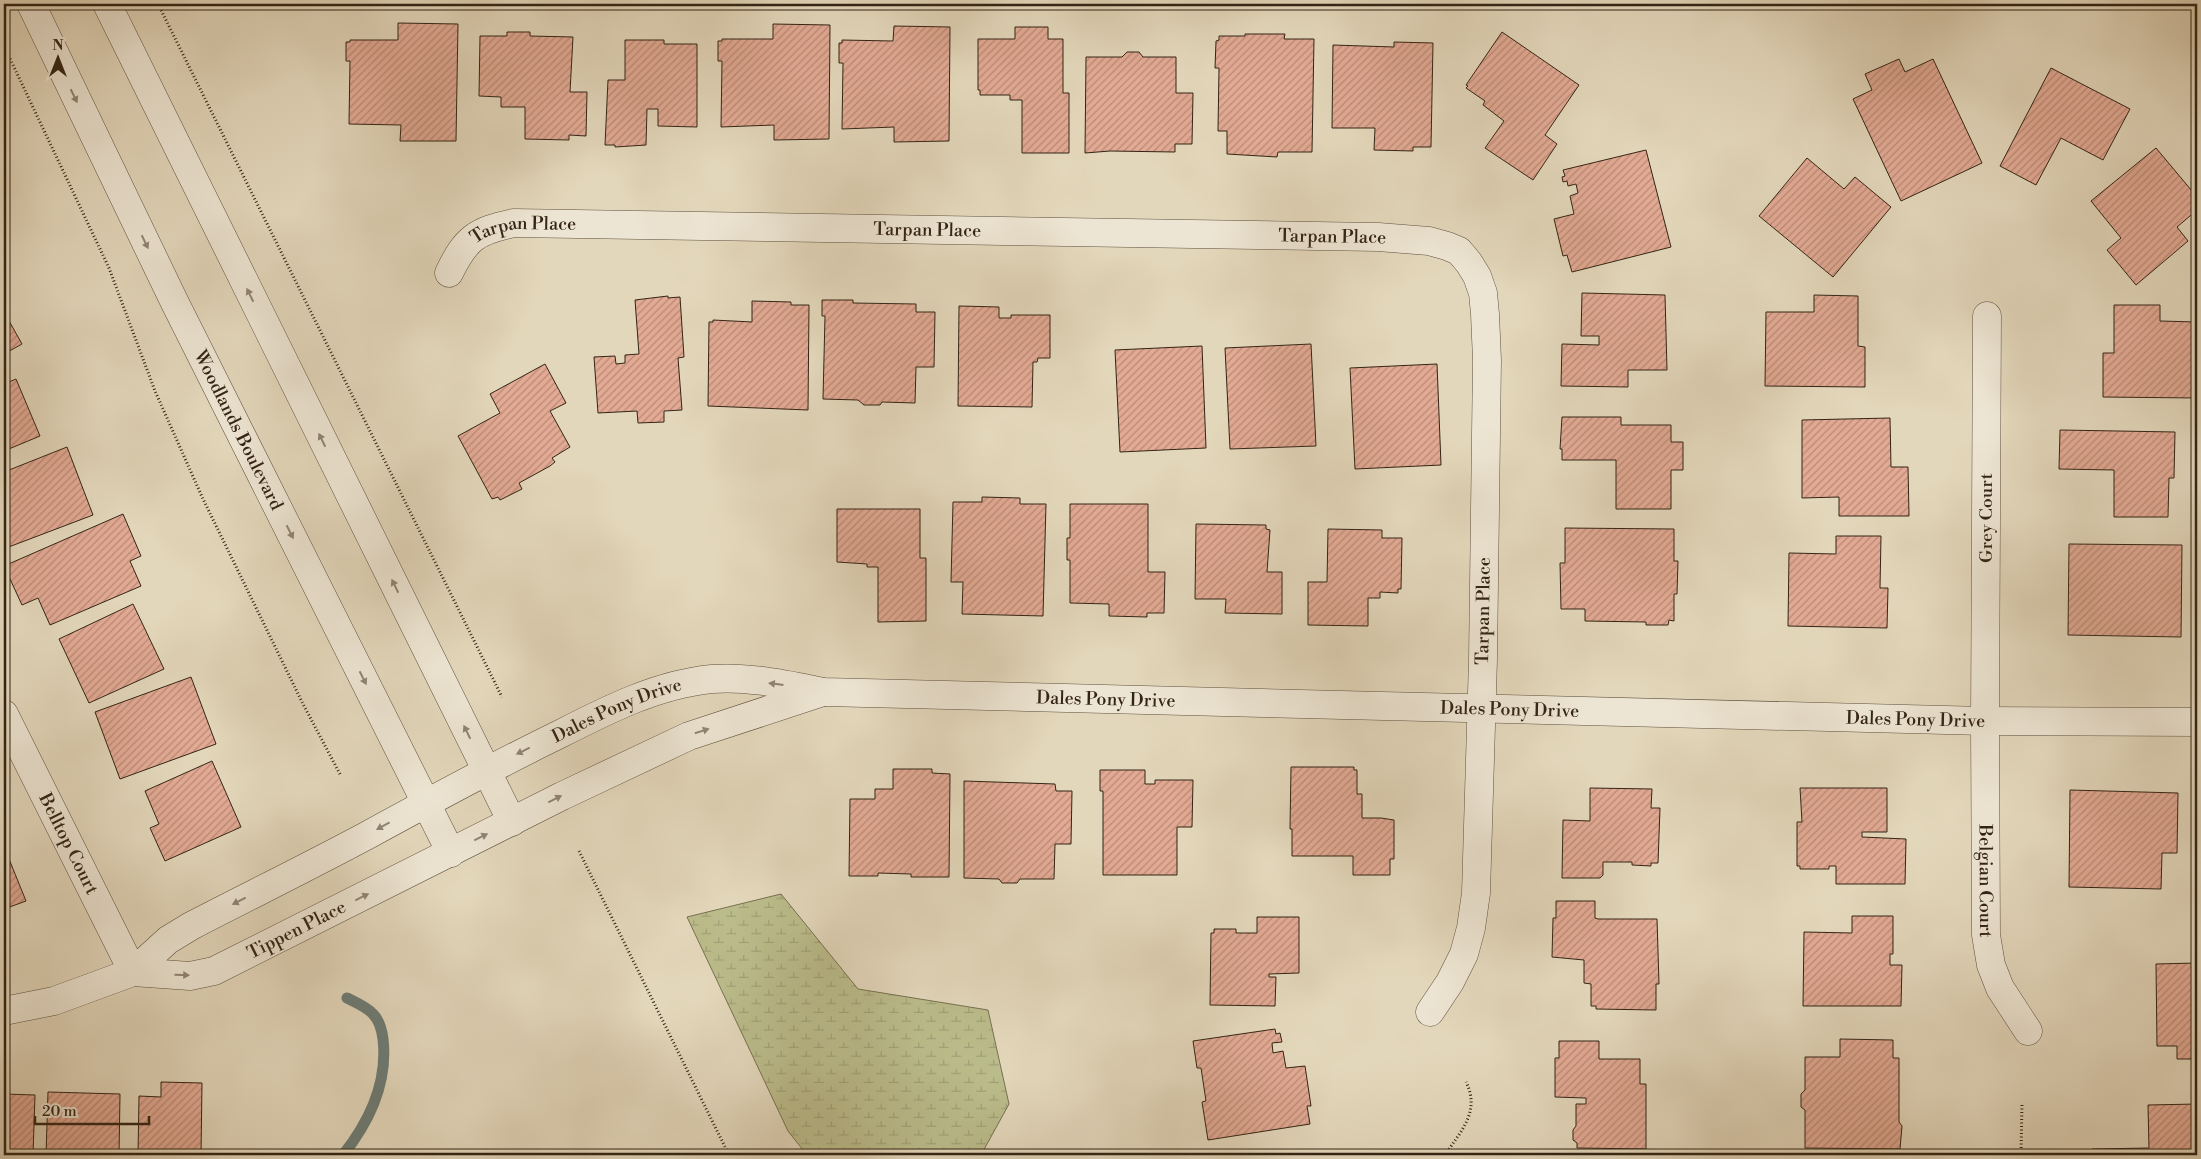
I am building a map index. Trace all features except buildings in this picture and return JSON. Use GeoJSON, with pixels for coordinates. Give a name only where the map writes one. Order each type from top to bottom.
{"type":"FeatureCollection","features":[{"type":"Feature","properties":{"kind":"street","name":"Woodlands Boulevard"},"geometry":{"type":"LineString","coordinates":[[32,4],[179,310],[450,852]]}},
{"type":"Feature","properties":{"kind":"street"},"geometry":{"type":"LineString","coordinates":[[107,4],[512,822]]}},
{"type":"Feature","properties":{"kind":"street","name":"Tarpan Place"},"geometry":{"type":"LineString","coordinates":[[449,273],[458,254],[471,239],[490,228],[514,223],[1378,237],[1429,241],[1458,251],[1469,262],[1483,294],[1486,314],[1482,709],[1476,893],[1471,928],[1464,954],[1450,982],[1430,1012]]}},
{"type":"Feature","properties":{"kind":"street","name":"Grey Court"},"geometry":{"type":"LineString","coordinates":[[1985,721],[1987,316]]}},
{"type":"Feature","properties":{"kind":"street","name":"Dales Pony Drive"},"geometry":{"type":"LineString","coordinates":[[426,802],[486,770],[616,707],[688,683],[713,679],[739,680],[824,692],[1985,721],[2197,722]]}},
{"type":"Feature","properties":{"kind":"street","name":"Dales Pony Drive"},"geometry":{"type":"LineString","coordinates":[[512,822],[562,796],[689,736],[824,692]]}},
{"type":"Feature","properties":{"kind":"street","name":"Belltop Court"},"geometry":{"type":"LineString","coordinates":[[4,714],[133,972]]}},
{"type":"Feature","properties":{"kind":"street","name":"Belgian Court"},"geometry":{"type":"LineString","coordinates":[[1985,721],[1986,934],[1991,965],[2000,988],[2028,1031]]}},
{"type":"Feature","properties":{"kind":"street","name":"Tippen Place"},"geometry":{"type":"LineString","coordinates":[[4,1011],[54,1001],[133,972],[168,940],[191,926],[367,835],[426,802]]}},
{"type":"Feature","properties":{"kind":"street","name":"Tippen Place"},"geometry":{"type":"LineString","coordinates":[[133,972],[190,976],[214,971],[512,822]]}},
{"type":"Feature","properties":{"kind":"path"},"geometry":{"type":"LineString","coordinates":[[158,4],[502,697]]}},
{"type":"Feature","properties":{"kind":"path"},"geometry":{"type":"LineString","coordinates":[[4,46],[109,268],[155,391],[203,499],[303,704],[341,776]]}},
{"type":"Feature","properties":{"kind":"path"},"geometry":{"type":"LineString","coordinates":[[579,851],[729,1155]]}},
{"type":"Feature","properties":{"kind":"path"},"geometry":{"type":"LineString","coordinates":[[1445,1155],[1472,1111],[1466,1082]]}},
{"type":"Feature","properties":{"kind":"path"},"geometry":{"type":"LineString","coordinates":[[2021,1155],[2022,1104]]}},
{"type":"Feature","properties":{"kind":"green space"},"geometry":{"type":"Polygon","coordinates":[[[781,894],[858,989],[988,1010],[1009,1104],[981,1155],[807,1155],[788,1131],[687,917],[781,894]]]}},
{"type":"Feature","properties":{"kind":"waterway"},"geometry":{"type":"LineString","coordinates":[[343,1155],[369,1115],[380,1086],[384,1055],[383,1036],[377,1019],[368,1009],[347,998]]}}]}
